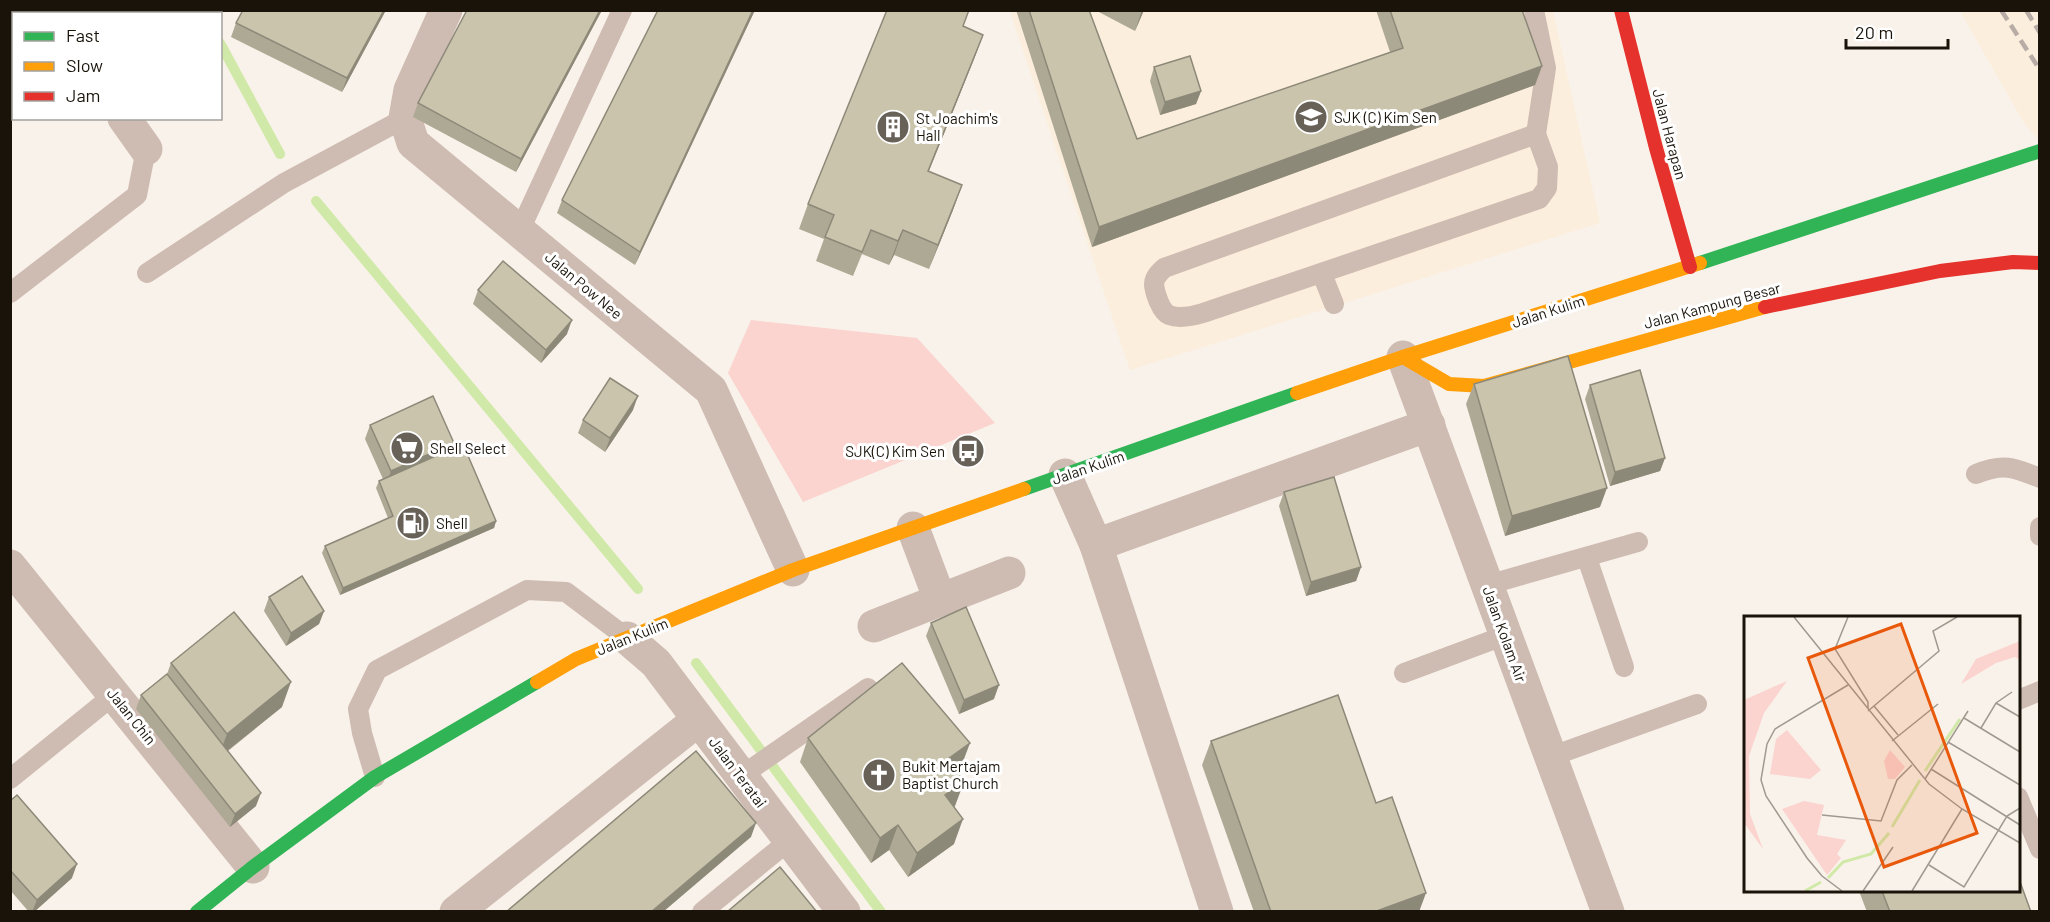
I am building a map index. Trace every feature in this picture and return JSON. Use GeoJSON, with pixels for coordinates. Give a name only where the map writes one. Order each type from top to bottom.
{"type":"FeatureCollection","features":[{"type":"Feature","properties":{"kind":"main road","name":"Jalan Harapan"},"geometry":{"type":"LineString","coordinates":[[1620,10],[1690,267]]}},
{"type":"Feature","properties":{"kind":"main road","name":"Jalan Kulim"},"geometry":{"type":"LineString","coordinates":[[197,912],[253,867],[375,777],[576,659],[793,570],[1403,357],[1690,267],[2040,151]]}},
{"type":"Feature","properties":{"kind":"main road","name":"Jalan Kampung Besar"},"geometry":{"type":"LineString","coordinates":[[1403,357],[1449,384],[1484,386],[1775,304],[1940,271],[2013,262],[2040,263]]}},
{"type":"Feature","properties":{"kind":"street"},"geometry":{"type":"LineString","coordinates":[[405,118],[410,90],[446,10]]}},
{"type":"Feature","properties":{"kind":"street","name":"Jalan Pow Nee"},"geometry":{"type":"LineString","coordinates":[[405,118],[413,143],[711,390],[793,570]]}},
{"type":"Feature","properties":{"kind":"street"},"geometry":{"type":"LineString","coordinates":[[125,120],[146,149]]}},
{"type":"Feature","properties":{"kind":"street","name":"Jalan Kolam Air"},"geometry":{"type":"LineString","coordinates":[[1403,357],[1608,912]]}},
{"type":"Feature","properties":{"kind":"street"},"geometry":{"type":"LineString","coordinates":[[1096,545],[1428,425]]}},
{"type":"Feature","properties":{"kind":"street"},"geometry":{"type":"LineString","coordinates":[[1065,475],[1096,545],[1217,912]]}},
{"type":"Feature","properties":{"kind":"street"},"geometry":{"type":"LineString","coordinates":[[914,528],[940,600]]}},
{"type":"Feature","properties":{"kind":"street","name":"Jalan Chin"},"geometry":{"type":"LineString","coordinates":[[10,566],[253,867]]}},
{"type":"Feature","properties":{"kind":"street"},"geometry":{"type":"LineString","coordinates":[[874,626],[1009,573]]}},
{"type":"Feature","properties":{"kind":"street","name":"Jalan Teratai"},"geometry":{"type":"LineString","coordinates":[[627,638],[656,663],[844,912]]}},
{"type":"Feature","properties":{"kind":"street"},"geometry":{"type":"LineString","coordinates":[[456,912],[698,720]]}},
{"type":"Feature","properties":{"kind":"lane"},"geometry":{"type":"LineString","coordinates":[[519,231],[622,10]]}},
{"type":"Feature","properties":{"kind":"lane"},"geometry":{"type":"LineString","coordinates":[[1536,11],[1546,68],[1536,134],[1548,167],[1547,188],[1539,199],[1322,274],[1190,316],[1166,314],[1162,310],[1154,285],[1156,276],[1164,268],[1536,134]]}},
{"type":"Feature","properties":{"kind":"lane"},"geometry":{"type":"LineString","coordinates":[[147,273],[285,183],[405,118]]}},
{"type":"Feature","properties":{"kind":"lane"},"geometry":{"type":"LineString","coordinates":[[10,293],[137,195],[146,149]]}},
{"type":"Feature","properties":{"kind":"lane"},"geometry":{"type":"LineString","coordinates":[[1322,274],[1334,304]]}},
{"type":"Feature","properties":{"kind":"lane"},"geometry":{"type":"LineString","coordinates":[[1976,474],[1990,468],[2014,467],[2040,478]]}},
{"type":"Feature","properties":{"kind":"lane"},"geometry":{"type":"LineString","coordinates":[[2040,527],[2040,536]]}},
{"type":"Feature","properties":{"kind":"lane"},"geometry":{"type":"LineString","coordinates":[[1487,585],[1638,542]]}},
{"type":"Feature","properties":{"kind":"lane"},"geometry":{"type":"LineString","coordinates":[[1587,558],[1624,667]]}},
{"type":"Feature","properties":{"kind":"lane"},"geometry":{"type":"LineString","coordinates":[[375,777],[362,734],[358,709],[377,670],[527,590],[566,592],[627,638]]}},
{"type":"Feature","properties":{"kind":"lane"},"geometry":{"type":"LineString","coordinates":[[1404,673],[1506,635]]}},
{"type":"Feature","properties":{"kind":"lane"},"geometry":{"type":"LineString","coordinates":[[741,776],[868,688]]}},
{"type":"Feature","properties":{"kind":"lane"},"geometry":{"type":"LineString","coordinates":[[2020,700],[2040,691]]}},
{"type":"Feature","properties":{"kind":"lane"},"geometry":{"type":"LineString","coordinates":[[10,779],[115,694]]}},
{"type":"Feature","properties":{"kind":"lane"},"geometry":{"type":"LineString","coordinates":[[1550,756],[1697,704]]}},
{"type":"Feature","properties":{"kind":"lane"},"geometry":{"type":"LineString","coordinates":[[2020,799],[2040,849]]}},
{"type":"Feature","properties":{"kind":"lane"},"geometry":{"type":"LineString","coordinates":[[702,912],[790,840]]}},
{"type":"Feature","properties":{"kind":"shaded area","name":"SJK (C) Kim Sen"},"geometry":{"type":"Polygon","coordinates":[[[1010,11],[1553,11],[1600,223],[1130,370],[1010,11]]]}},
{"type":"Feature","properties":{"kind":"shaded area"},"geometry":{"type":"Polygon","coordinates":[[[1960,11],[2039,11],[2039,141],[2024,123],[1960,11]]]}},
{"type":"Feature","properties":{"kind":"shaded area"},"geometry":{"type":"Polygon","coordinates":[[[751,320],[917,338],[995,423],[803,502],[728,373],[751,320]]]}},
{"type":"Feature","properties":{"kind":"building"},"geometry":{"type":"Polygon","coordinates":[[[243,10],[384,10],[347,78],[236,23],[243,10]]]}},
{"type":"Feature","properties":{"kind":"building"},"geometry":{"type":"Polygon","coordinates":[[[467,10],[600,10],[521,159],[418,103],[467,10]]]}},
{"type":"Feature","properties":{"kind":"building"},"geometry":{"type":"Polygon","coordinates":[[[658,10],[753,10],[640,252],[562,200],[658,10]]]}},
{"type":"Feature","properties":{"kind":"building","name":"St Joachim's Hall"},"geometry":{"type":"Polygon","coordinates":[[[887,10],[969,10],[963,26],[983,35],[928,171],[962,185],[938,245],[903,230],[898,241],[871,230],[862,252],[825,237],[834,215],[808,204],[887,10]]]}},
{"type":"Feature","properties":{"kind":"building"},"geometry":{"type":"Polygon","coordinates":[[[1029,10],[1089,10],[1137,139],[1403,48],[1390,10],[1522,10],[1542,66],[1099,227],[1029,10]]]}},
{"type":"Feature","properties":{"kind":"building"},"geometry":{"type":"Polygon","coordinates":[[[1190,56],[1201,91],[1165,102],[1154,67],[1190,56]]]}},
{"type":"Feature","properties":{"kind":"building"},"geometry":{"type":"Polygon","coordinates":[[[503,261],[572,320],[546,350],[478,290],[503,261]]]}},
{"type":"Feature","properties":{"kind":"building"},"geometry":{"type":"Polygon","coordinates":[[[1568,356],[1607,488],[1512,516],[1474,384],[1568,356]]]}},
{"type":"Feature","properties":{"kind":"building"},"geometry":{"type":"Polygon","coordinates":[[[1640,370],[1665,458],[1615,472],[1590,385],[1640,370]]]}},
{"type":"Feature","properties":{"kind":"building"},"geometry":{"type":"Polygon","coordinates":[[[610,378],[638,396],[610,438],[583,420],[610,378]]]}},
{"type":"Feature","properties":{"kind":"building","name":"Shell Select"},"geometry":{"type":"Polygon","coordinates":[[[433,396],[454,443],[391,471],[370,425],[433,396]]]}},
{"type":"Feature","properties":{"kind":"building"},"geometry":{"type":"Polygon","coordinates":[[[463,444],[496,521],[343,588],[325,546],[393,516],[379,481],[463,444]]]}},
{"type":"Feature","properties":{"kind":"building"},"geometry":{"type":"Polygon","coordinates":[[[1334,477],[1361,567],[1311,582],[1284,492],[1334,477]]]}},
{"type":"Feature","properties":{"kind":"building"},"geometry":{"type":"Polygon","coordinates":[[[302,576],[324,611],[291,633],[269,597],[302,576]]]}},
{"type":"Feature","properties":{"kind":"building"},"geometry":{"type":"Polygon","coordinates":[[[966,607],[999,685],[964,700],[931,623],[966,607]]]}},
{"type":"Feature","properties":{"kind":"building"},"geometry":{"type":"Polygon","coordinates":[[[234,612],[291,682],[227,734],[171,663],[234,612]]]}},
{"type":"Feature","properties":{"kind":"building","name":"Bukit Mertajam Baptist Church"},"geometry":{"type":"Polygon","coordinates":[[[902,663],[970,743],[948,759],[964,782],[945,795],[963,819],[917,853],[898,825],[880,838],[808,738],[902,663]]]}},
{"type":"Feature","properties":{"kind":"building"},"geometry":{"type":"Polygon","coordinates":[[[167,674],[261,793],[235,814],[141,695],[167,674]]]}},
{"type":"Feature","properties":{"kind":"building"},"geometry":{"type":"Polygon","coordinates":[[[1338,695],[1376,803],[1392,797],[1426,893],[1374,912],[1271,912],[1211,741],[1338,695]]]}},
{"type":"Feature","properties":{"kind":"building"},"geometry":{"type":"Polygon","coordinates":[[[696,751],[756,823],[651,912],[506,912],[696,751]]]}},
{"type":"Feature","properties":{"kind":"building"},"geometry":{"type":"Polygon","coordinates":[[[17,795],[77,864],[37,900],[10,870],[10,801],[17,795]]]}},
{"type":"Feature","properties":{"kind":"building"},"geometry":{"type":"Polygon","coordinates":[[[780,867],[817,912],[727,912],[780,867]]]}},
{"type":"Feature","properties":{"kind":"building"},"geometry":{"type":"Polygon","coordinates":[[[2020,882],[2031,912],[1890,912],[1882,892],[2020,892],[2020,882]]]}},
{"type":"Feature","properties":{"kind":"waterway"},"geometry":{"type":"LineString","coordinates":[[222,47],[280,154]]}},
{"type":"Feature","properties":{"kind":"waterway"},"geometry":{"type":"LineString","coordinates":[[316,201],[638,589]]}},
{"type":"Feature","properties":{"kind":"waterway"},"geometry":{"type":"LineString","coordinates":[[696,663],[881,912]]}},
{"type":"Feature","properties":{"kind":"railway"},"geometry":{"type":"LineString","coordinates":[[2001,10],[2040,70]]}},
{"type":"Feature","properties":{"kind":"railway"},"geometry":{"type":"LineString","coordinates":[[2026,10],[2040,33]]}},
{"type":"Feature","properties":{"kind":"traffic: fast"},"geometry":{"type":"LineString","coordinates":[[1700,263],[2040,151]]}},
{"type":"Feature","properties":{"kind":"traffic: fast"},"geometry":{"type":"LineString","coordinates":[[1024,489],[1297,393]]}},
{"type":"Feature","properties":{"kind":"traffic: fast"},"geometry":{"type":"LineString","coordinates":[[197,912],[253,867],[375,777],[537,682]]}},
{"type":"Feature","properties":{"kind":"traffic: slow"},"geometry":{"type":"LineString","coordinates":[[1297,393],[1700,263]]}},
{"type":"Feature","properties":{"kind":"traffic: slow"},"geometry":{"type":"LineString","coordinates":[[1403,357],[1449,384],[1484,386],[1765,307]]}},
{"type":"Feature","properties":{"kind":"traffic: slow"},"geometry":{"type":"LineString","coordinates":[[537,682],[576,659],[793,570],[1024,489]]}},
{"type":"Feature","properties":{"kind":"traffic: jam"},"geometry":{"type":"LineString","coordinates":[[1621,10],[1656,148],[1690,267]]}},
{"type":"Feature","properties":{"kind":"traffic: jam"},"geometry":{"type":"LineString","coordinates":[[1765,307],[1940,271],[2013,262],[2040,263]]}},
{"type":"Feature","properties":{"kind":"place","name":"SJK (C) Kim Sen"},"geometry":{"type":"Point","coordinates":[1311,117]}},
{"type":"Feature","properties":{"kind":"place","name":"St Joachim's Hall"},"geometry":{"type":"Point","coordinates":[893,127]}},
{"type":"Feature","properties":{"kind":"place","name":"Shell Select"},"geometry":{"type":"Point","coordinates":[407,448]}},
{"type":"Feature","properties":{"kind":"place","name":"SJK(C) Kim Sen"},"geometry":{"type":"Point","coordinates":[968,451]}},
{"type":"Feature","properties":{"kind":"place","name":"Shell"},"geometry":{"type":"Point","coordinates":[413,523]}},
{"type":"Feature","properties":{"kind":"place","name":"Bukit Mertajam Baptist Church"},"geometry":{"type":"Point","coordinates":[879,775]}}]}
